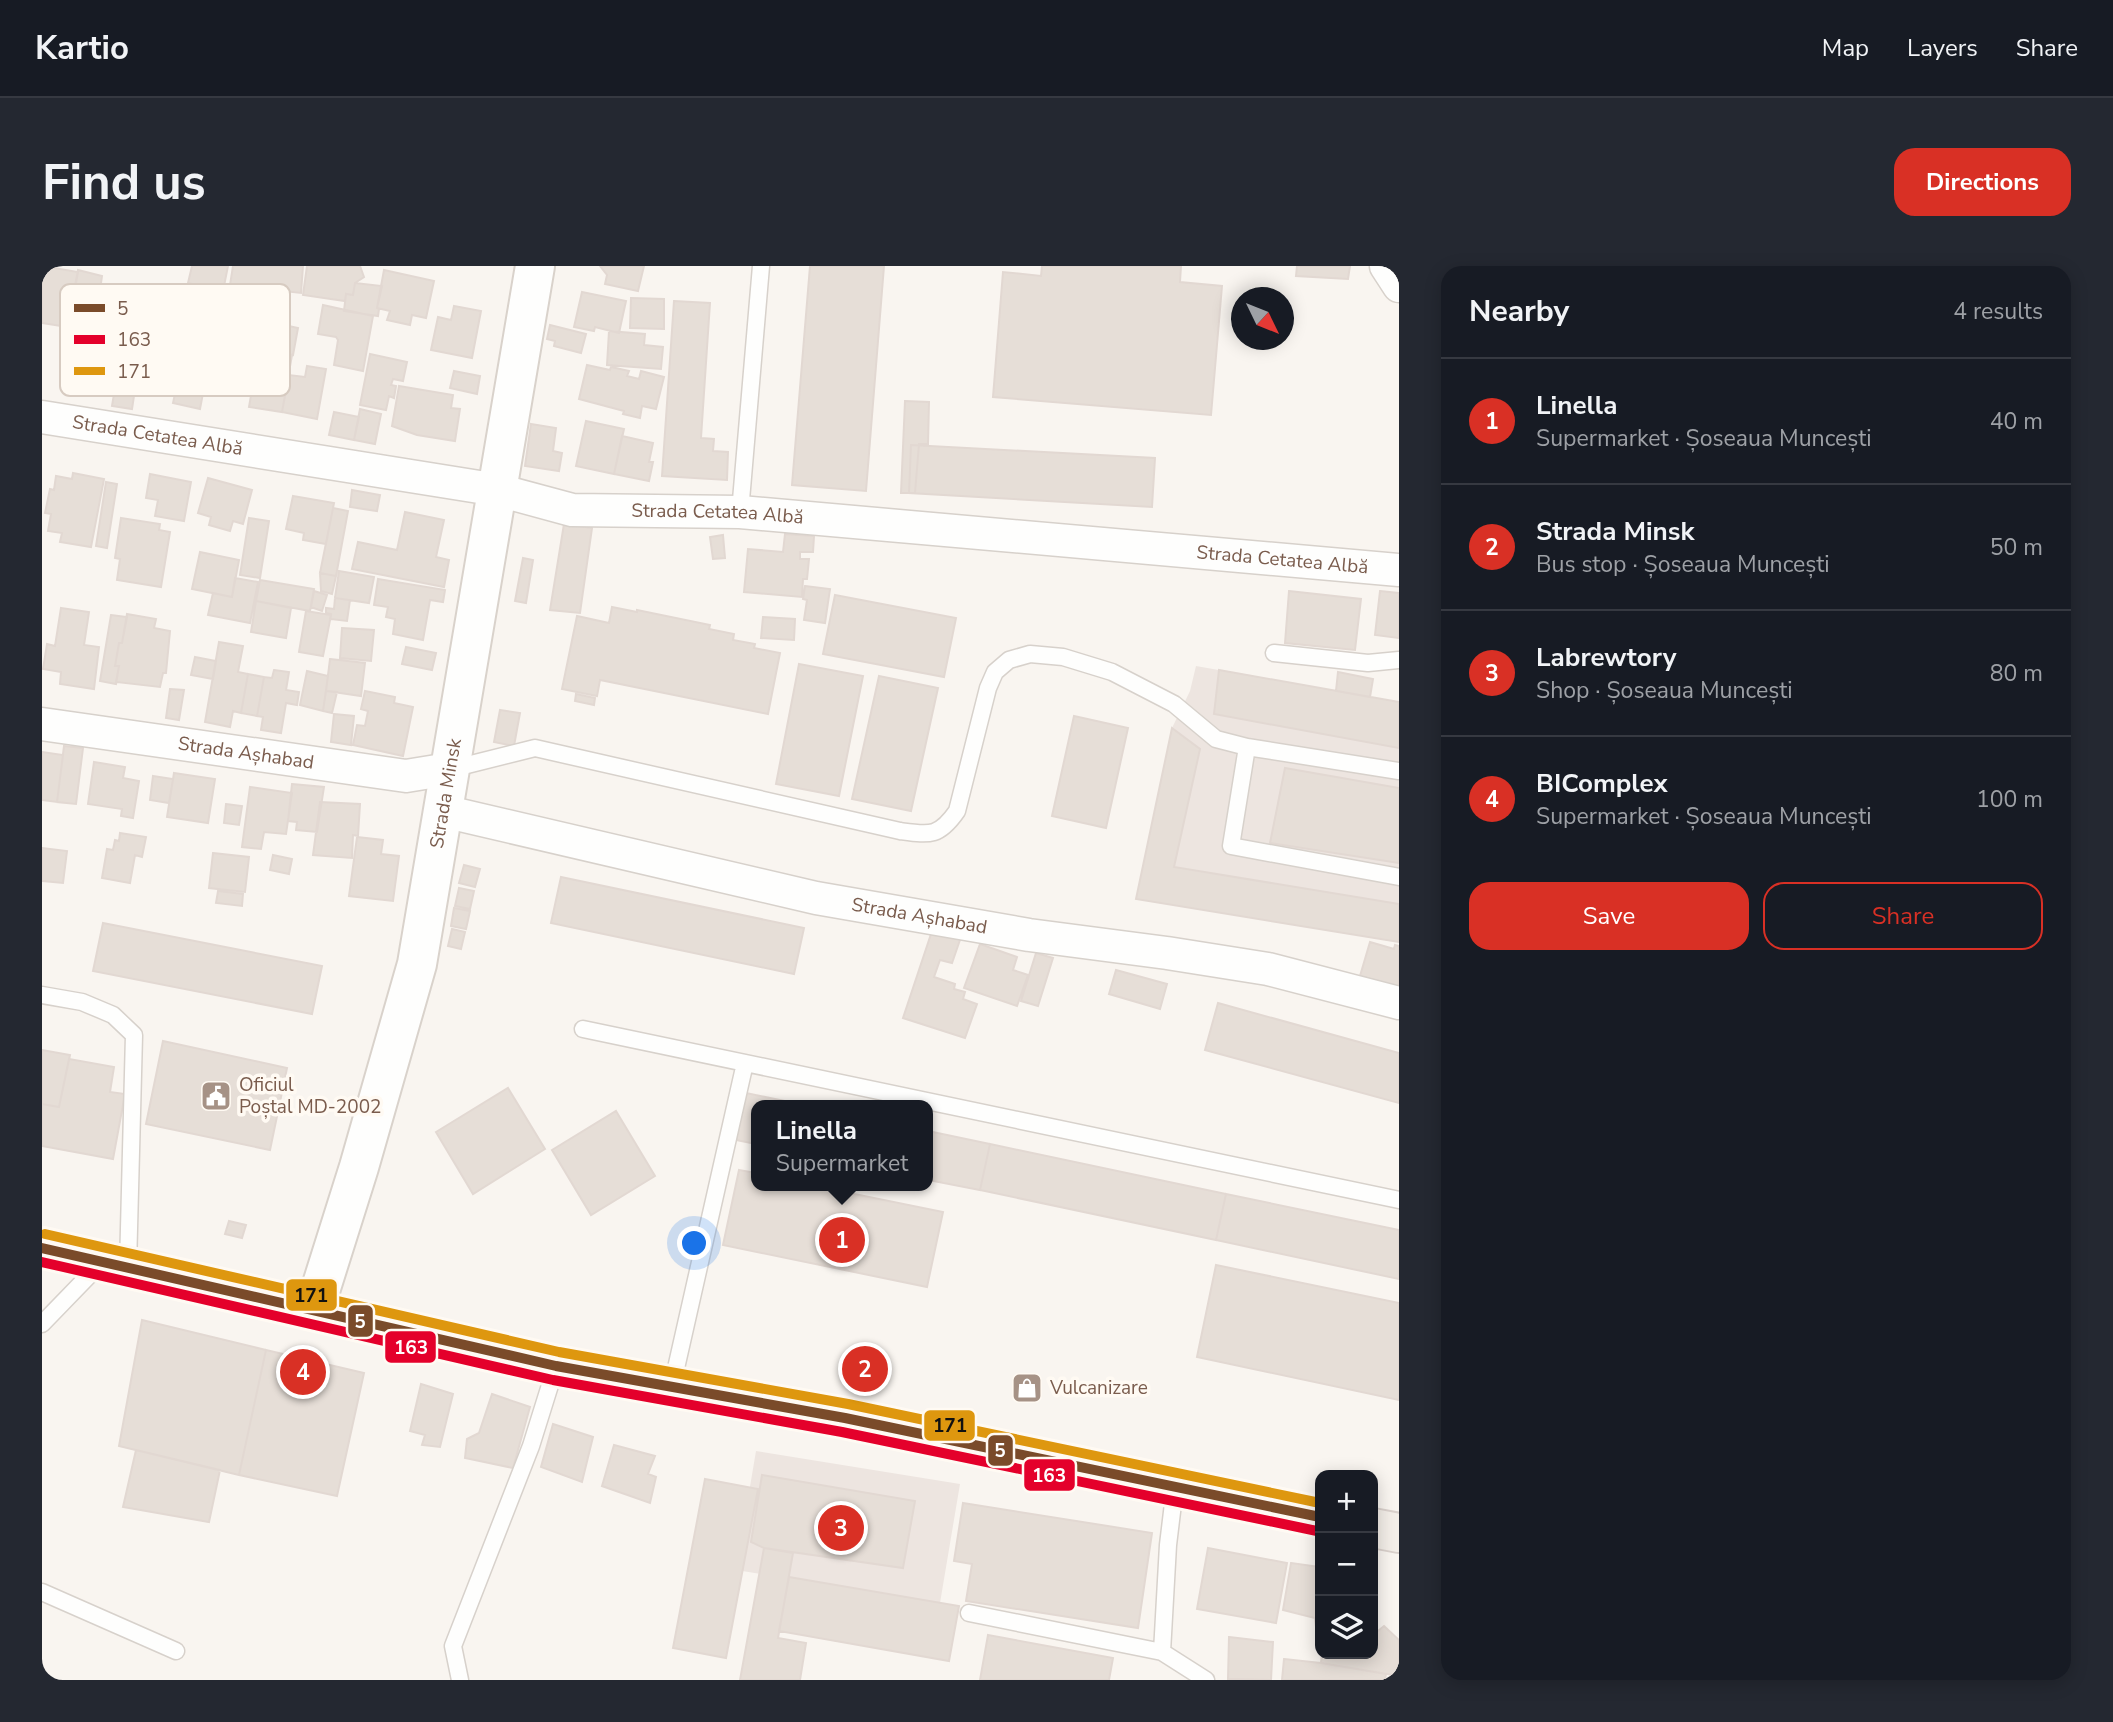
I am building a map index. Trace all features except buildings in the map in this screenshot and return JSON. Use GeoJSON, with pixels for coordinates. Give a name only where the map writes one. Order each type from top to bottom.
{"type":"FeatureCollection","features":[{"type":"Feature","properties":{"kind":"main road"},"geometry":{"type":"LineString","coordinates":[[42,1248],[556,1366],[845,1418],[1315,1516]]}},
{"type":"Feature","properties":{"kind":"main road"},"geometry":{"type":"LineString","coordinates":[[1378,1529],[1399,1533]]}},
{"type":"Feature","properties":{"kind":"street","name":"Strada Minsk"},"geometry":{"type":"LineString","coordinates":[[314,1310],[359,1167],[417,964],[536,266]]}},
{"type":"Feature","properties":{"kind":"street"},"geometry":{"type":"LineString","coordinates":[[1386,266],[1399,286]]}},
{"type":"Feature","properties":{"kind":"street","name":"Strada Cetatea Albă"},"geometry":{"type":"LineString","coordinates":[[42,417],[498,490],[572,510],[740,512],[1399,570]]}},
{"type":"Feature","properties":{"kind":"street","name":"Strada Așhabad"},"geometry":{"type":"LineString","coordinates":[[42,724],[406,776],[449,769]]}},
{"type":"Feature","properties":{"kind":"street","name":"Strada Așhabad"},"geometry":{"type":"LineString","coordinates":[[443,811],[816,898],[1029,935],[1157,951],[1268,969],[1399,1003]]}},
{"type":"Feature","properties":{"kind":"lane"},"geometry":{"type":"LineString","coordinates":[[740,512],[761,266]]}},
{"type":"Feature","properties":{"kind":"lane"},"geometry":{"type":"LineString","coordinates":[[1274,653],[1368,663],[1399,660]]}},
{"type":"Feature","properties":{"kind":"lane"},"geometry":{"type":"LineString","coordinates":[[449,769],[535,748],[900,831],[929,835],[947,826],[957,811],[988,688],[995,672],[1009,660],[1030,654],[1063,657],[1112,673],[1174,704],[1216,739],[1247,747],[1399,771]]}},
{"type":"Feature","properties":{"kind":"lane"},"geometry":{"type":"LineString","coordinates":[[1247,747],[1231,845],[1399,877]]}},
{"type":"Feature","properties":{"kind":"lane"},"geometry":{"type":"LineString","coordinates":[[42,995],[93,1006],[113,1015],[134,1035],[115,1264],[42,1324]]}},
{"type":"Feature","properties":{"kind":"lane"},"geometry":{"type":"LineString","coordinates":[[583,1028],[922,1100]]}},
{"type":"Feature","properties":{"kind":"lane"},"geometry":{"type":"LineString","coordinates":[[672,1386],[745,1063]]}},
{"type":"Feature","properties":{"kind":"lane"},"geometry":{"type":"LineString","coordinates":[[933,1102],[1399,1200]]}},
{"type":"Feature","properties":{"kind":"lane"},"geometry":{"type":"LineString","coordinates":[[460,1680],[453,1646],[531,1446],[556,1366]]}},
{"type":"Feature","properties":{"kind":"lane"},"geometry":{"type":"LineString","coordinates":[[1162,1652],[1168,1545],[1175,1487]]}},
{"type":"Feature","properties":{"kind":"lane"},"geometry":{"type":"LineString","coordinates":[[42,1592],[176,1651]]}},
{"type":"Feature","properties":{"kind":"lane"},"geometry":{"type":"LineString","coordinates":[[969,1613],[1162,1652],[1206,1680]]}},
{"type":"Feature","properties":{"kind":"shaded area"},"geometry":{"type":"Polygon","coordinates":[[[1196,666],[1399,702],[1399,942],[1136,899],[1172,728],[1190,691],[1196,666]]]}},
{"type":"Feature","properties":{"kind":"shaded area"},"geometry":{"type":"Polygon","coordinates":[[[756,1451],[960,1484],[940,1603],[736,1570],[756,1451]]]}},
{"type":"Feature","properties":{"kind":"transit line","name":"171"},"geometry":{"type":"LineString","coordinates":[[45,1234],[559,1352],[848,1404],[1315,1502]]}},
{"type":"Feature","properties":{"kind":"transit line","name":"5"},"geometry":{"type":"LineString","coordinates":[[42,1248],[556,1366],[845,1418],[1315,1516]]}},
{"type":"Feature","properties":{"kind":"transit line","name":"163"},"geometry":{"type":"LineString","coordinates":[[42,1262],[553,1380],[842,1432],[1315,1531]]}},
{"type":"Feature","properties":{"kind":"place","name":"Oficiul Poștal MD-2002"},"geometry":{"type":"Point","coordinates":[216,1096]}},
{"type":"Feature","properties":{"kind":"place","name":"Linella"},"geometry":{"type":"Point","coordinates":[842,1240]}},
{"type":"Feature","properties":{"kind":"place","name":"Strada Minsk"},"geometry":{"type":"Point","coordinates":[865,1369]}},
{"type":"Feature","properties":{"kind":"place","name":"BIComplex"},"geometry":{"type":"Point","coordinates":[303,1372]}},
{"type":"Feature","properties":{"kind":"place","name":"Vulcanizare"},"geometry":{"type":"Point","coordinates":[1027,1388]}},
{"type":"Feature","properties":{"kind":"place","name":"Labrewtory"},"geometry":{"type":"Point","coordinates":[841,1528]}}]}
